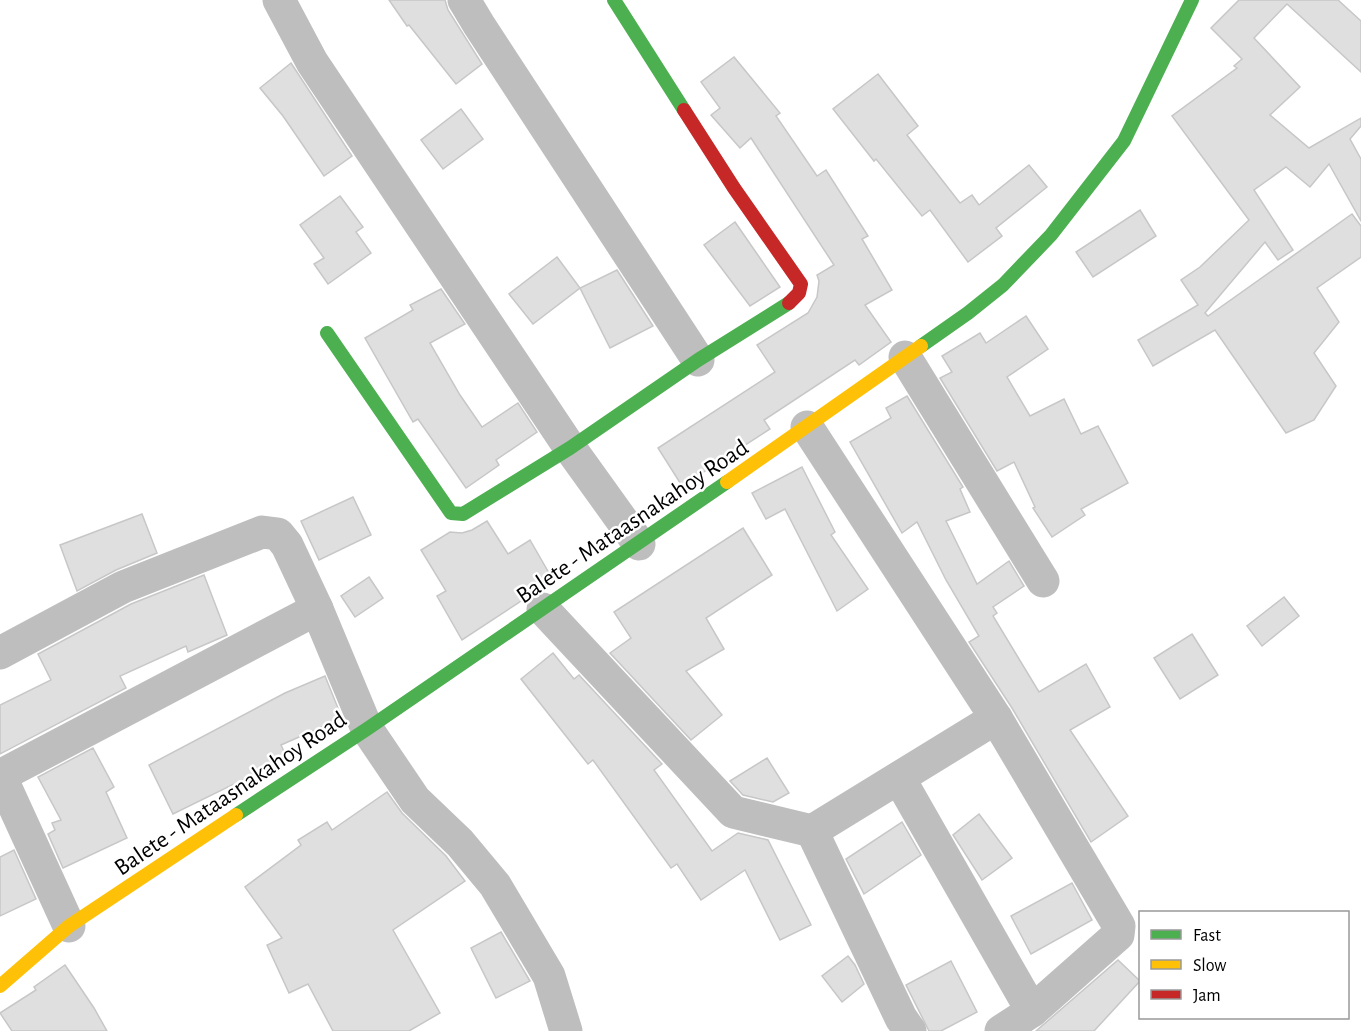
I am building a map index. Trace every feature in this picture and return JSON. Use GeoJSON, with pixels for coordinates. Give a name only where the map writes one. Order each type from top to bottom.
{"type":"FeatureCollection","features":[{"type":"Feature","properties":{"kind":"main road"},"geometry":{"type":"LineString","coordinates":[[327,333],[451,513],[463,514],[570,448],[698,360],[793,301],[799,293],[801,284],[734,188],[614,0]]}},
{"type":"Feature","properties":{"kind":"main road","name":"Balete - Mataasnakahoy Road"},"geometry":{"type":"LineString","coordinates":[[0,986],[69,926],[367,729],[639,544],[968,313],[1003,285],[1051,235],[1124,141],[1192,0]]}},
{"type":"Feature","properties":{"kind":"street"},"geometry":{"type":"LineString","coordinates":[[279,0],[312,62],[570,448],[639,544]]}},
{"type":"Feature","properties":{"kind":"street"},"geometry":{"type":"LineString","coordinates":[[464,0],[698,360]]}},
{"type":"Feature","properties":{"kind":"street"},"geometry":{"type":"LineString","coordinates":[[905,357],[1043,581]]}},
{"type":"Feature","properties":{"kind":"street"},"geometry":{"type":"LineString","coordinates":[[807,427],[996,718],[1120,931],[1032,1011],[1001,1031]]}},
{"type":"Feature","properties":{"kind":"street"},"geometry":{"type":"LineString","coordinates":[[0,653],[123,587],[262,531],[278,534],[287,544],[318,609],[367,729],[415,800],[459,843],[495,885],[549,976],[566,1031]]}},
{"type":"Feature","properties":{"kind":"street"},"geometry":{"type":"LineString","coordinates":[[69,926],[0,775],[318,609]]}},
{"type":"Feature","properties":{"kind":"street"},"geometry":{"type":"LineString","coordinates":[[543,609],[733,812],[812,831],[996,718]]}},
{"type":"Feature","properties":{"kind":"street"},"geometry":{"type":"LineString","coordinates":[[899,778],[1032,1011]]}},
{"type":"Feature","properties":{"kind":"street"},"geometry":{"type":"LineString","coordinates":[[812,831],[901,1018],[910,1031]]}},
{"type":"Feature","properties":{"kind":"building"},"geometry":{"type":"Polygon","coordinates":[[[389,0],[445,0],[448,10],[482,64],[456,84],[409,25],[407,26],[389,0]]]}},
{"type":"Feature","properties":{"kind":"building"},"geometry":{"type":"Polygon","coordinates":[[[1239,0],[1338,0],[1361,21],[1361,72],[1287,4],[1254,38],[1300,87],[1270,115],[1309,148],[1361,118],[1361,126],[1350,139],[1361,159],[1361,221],[1329,164],[1310,187],[1286,167],[1254,190],[1293,250],[1278,260],[1265,242],[1205,313],[1208,316],[1352,214],[1361,226],[1361,257],[1317,288],[1339,322],[1314,353],[1336,386],[1314,420],[1286,433],[1215,330],[1153,366],[1138,340],[1198,305],[1181,280],[1200,267],[1249,220],[1172,116],[1237,68],[1234,66],[1242,59],[1211,28],[1239,0]]]}},
{"type":"Feature","properties":{"kind":"building"},"geometry":{"type":"Polygon","coordinates":[[[734,57],[780,113],[776,116],[817,176],[826,170],[868,236],[862,239],[892,290],[865,305],[891,342],[859,365],[855,360],[764,420],[770,429],[682,486],[658,448],[775,372],[757,345],[808,313],[817,297],[819,281],[817,275],[834,265],[751,138],[740,148],[711,115],[720,108],[701,82],[734,57]]]}},
{"type":"Feature","properties":{"kind":"building"},"geometry":{"type":"Polygon","coordinates":[[[291,63],[352,156],[324,176],[283,116],[260,88],[291,63]]]}},
{"type":"Feature","properties":{"kind":"building"},"geometry":{"type":"Polygon","coordinates":[[[878,74],[918,126],[907,135],[960,203],[972,195],[979,205],[1029,165],[1047,187],[996,228],[1002,236],[968,262],[930,210],[922,216],[833,109],[878,74]]]}},
{"type":"Feature","properties":{"kind":"building"},"geometry":{"type":"Polygon","coordinates":[[[461,109],[483,139],[443,169],[421,140],[461,109]]]}},
{"type":"Feature","properties":{"kind":"building"},"geometry":{"type":"Polygon","coordinates":[[[340,196],[363,227],[356,232],[371,253],[328,284],[314,264],[324,258],[300,225],[340,196]]]}},
{"type":"Feature","properties":{"kind":"building"},"geometry":{"type":"Polygon","coordinates":[[[1140,210],[1156,236],[1093,277],[1076,252],[1140,210]]]}},
{"type":"Feature","properties":{"kind":"building"},"geometry":{"type":"Polygon","coordinates":[[[735,222],[780,287],[750,306],[704,245],[735,222]]]}},
{"type":"Feature","properties":{"kind":"building"},"geometry":{"type":"Polygon","coordinates":[[[557,257],[580,288],[533,324],[509,294],[557,257]]]}},
{"type":"Feature","properties":{"kind":"building"},"geometry":{"type":"Polygon","coordinates":[[[617,270],[653,326],[610,348],[580,288],[617,270]]]}},
{"type":"Feature","properties":{"kind":"building"},"geometry":{"type":"Polygon","coordinates":[[[441,289],[465,324],[430,343],[460,395],[482,427],[518,403],[537,432],[496,460],[499,465],[466,488],[418,419],[413,422],[365,338],[413,310],[410,305],[441,289]]]}},
{"type":"Feature","properties":{"kind":"building"},"geometry":{"type":"Polygon","coordinates":[[[1026,316],[1048,349],[1007,377],[1030,416],[1064,399],[1081,434],[1098,426],[1128,483],[1081,509],[1085,515],[1052,537],[1033,508],[1035,507],[1014,462],[997,471],[940,378],[952,372],[942,356],[980,333],[986,343],[1026,316]]]}},
{"type":"Feature","properties":{"kind":"building"},"geometry":{"type":"Polygon","coordinates":[[[907,396],[963,487],[960,489],[970,512],[946,521],[977,584],[1009,561],[1024,586],[993,607],[997,613],[993,616],[1039,692],[1086,664],[1110,707],[1070,730],[1128,816],[1091,842],[1012,708],[969,642],[979,636],[946,580],[917,522],[902,533],[850,442],[891,418],[886,408],[907,396]]]}},
{"type":"Feature","properties":{"kind":"building"},"geometry":{"type":"Polygon","coordinates":[[[802,467],[835,532],[831,535],[868,589],[837,611],[785,509],[766,519],[752,493],[802,467]]]}},
{"type":"Feature","properties":{"kind":"building"},"geometry":{"type":"Polygon","coordinates":[[[353,497],[371,535],[319,560],[301,521],[353,497]]]}},
{"type":"Feature","properties":{"kind":"building"},"geometry":{"type":"Polygon","coordinates":[[[142,514],[157,553],[116,570],[77,591],[60,545],[142,514]]]}},
{"type":"Feature","properties":{"kind":"building"},"geometry":{"type":"Polygon","coordinates":[[[487,521],[508,554],[530,540],[553,580],[462,640],[437,596],[446,591],[421,550],[450,532],[462,533],[487,521]]]}},
{"type":"Feature","properties":{"kind":"building"},"geometry":{"type":"Polygon","coordinates":[[[743,528],[772,575],[706,618],[724,649],[686,671],[722,715],[691,740],[610,653],[631,638],[614,612],[743,528]]]}},
{"type":"Feature","properties":{"kind":"building"},"geometry":{"type":"Polygon","coordinates":[[[204,575],[227,635],[188,652],[186,646],[120,676],[126,688],[0,754],[0,705],[51,680],[38,654],[131,604],[204,575]]]}},
{"type":"Feature","properties":{"kind":"building"},"geometry":{"type":"Polygon","coordinates":[[[369,577],[383,598],[355,617],[341,596],[369,577]]]}},
{"type":"Feature","properties":{"kind":"building"},"geometry":{"type":"Polygon","coordinates":[[[1284,597],[1299,616],[1262,646],[1247,626],[1284,597]]]}},
{"type":"Feature","properties":{"kind":"building"},"geometry":{"type":"Polygon","coordinates":[[[1192,634],[1218,675],[1180,699],[1154,658],[1192,634]]]}},
{"type":"Feature","properties":{"kind":"building"},"geometry":{"type":"Polygon","coordinates":[[[553,653],[574,679],[579,675],[662,764],[654,770],[712,851],[738,833],[768,840],[811,925],[780,940],[745,870],[701,900],[677,864],[671,868],[593,760],[588,764],[521,679],[553,653]]]}},
{"type":"Feature","properties":{"kind":"building"},"geometry":{"type":"Polygon","coordinates":[[[325,676],[342,718],[281,745],[287,758],[173,814],[149,765],[285,693],[325,676]]]}},
{"type":"Feature","properties":{"kind":"building"},"geometry":{"type":"Polygon","coordinates":[[[93,748],[114,787],[106,792],[127,838],[63,868],[48,834],[55,830],[52,823],[61,820],[38,777],[93,748]]]}},
{"type":"Feature","properties":{"kind":"building"},"geometry":{"type":"Polygon","coordinates":[[[767,758],[789,793],[773,802],[743,795],[730,781],[767,758]]]}},
{"type":"Feature","properties":{"kind":"building"},"geometry":{"type":"Polygon","coordinates":[[[387,792],[402,813],[446,856],[465,881],[393,930],[440,1013],[409,1031],[333,1031],[308,984],[289,993],[267,945],[282,938],[245,887],[301,845],[298,840],[327,822],[332,830],[387,792]]]}},
{"type":"Feature","properties":{"kind":"building"},"geometry":{"type":"Polygon","coordinates":[[[979,814],[1012,858],[982,880],[953,835],[979,814]]]}},
{"type":"Feature","properties":{"kind":"building"},"geometry":{"type":"Polygon","coordinates":[[[902,822],[921,855],[864,894],[846,859],[902,822]]]}},
{"type":"Feature","properties":{"kind":"building"},"geometry":{"type":"Polygon","coordinates":[[[14,850],[36,899],[0,916],[0,857],[14,850]]]}},
{"type":"Feature","properties":{"kind":"building"},"geometry":{"type":"Polygon","coordinates":[[[1072,883],[1092,920],[1031,954],[1011,916],[1072,883]]]}},
{"type":"Feature","properties":{"kind":"building"},"geometry":{"type":"Polygon","coordinates":[[[501,932],[530,981],[496,998],[471,948],[501,932]]]}},
{"type":"Feature","properties":{"kind":"building"},"geometry":{"type":"Polygon","coordinates":[[[848,956],[864,984],[842,1002],[822,976],[848,956]]]}},
{"type":"Feature","properties":{"kind":"building"},"geometry":{"type":"Polygon","coordinates":[[[1118,960],[1139,980],[1094,1031],[1036,1031],[1118,960]]]}},
{"type":"Feature","properties":{"kind":"building"},"geometry":{"type":"Polygon","coordinates":[[[951,961],[977,1012],[941,1031],[929,1031],[906,985],[951,961]]]}},
{"type":"Feature","properties":{"kind":"building"},"geometry":{"type":"Polygon","coordinates":[[[65,965],[107,1031],[12,1031],[0,1013],[36,990],[34,987],[65,965]]]}},
{"type":"Feature","properties":{"kind":"traffic: fast"},"geometry":{"type":"LineString","coordinates":[[614,0],[684,110]]}},
{"type":"Feature","properties":{"kind":"traffic: fast"},"geometry":{"type":"LineString","coordinates":[[921,346],[1003,285],[1051,235],[1124,141],[1192,0]]}},
{"type":"Feature","properties":{"kind":"traffic: fast"},"geometry":{"type":"LineString","coordinates":[[327,333],[451,513],[463,514],[570,448],[698,360],[789,303]]}},
{"type":"Feature","properties":{"kind":"traffic: fast"},"geometry":{"type":"LineString","coordinates":[[236,815],[367,729],[727,482]]}},
{"type":"Feature","properties":{"kind":"traffic: slow"},"geometry":{"type":"LineString","coordinates":[[727,482],[921,346]]}},
{"type":"Feature","properties":{"kind":"traffic: slow"},"geometry":{"type":"LineString","coordinates":[[0,986],[69,926],[236,815]]}},
{"type":"Feature","properties":{"kind":"traffic: jam"},"geometry":{"type":"LineString","coordinates":[[684,110],[734,188],[801,284],[799,293],[789,303]]}}]}
